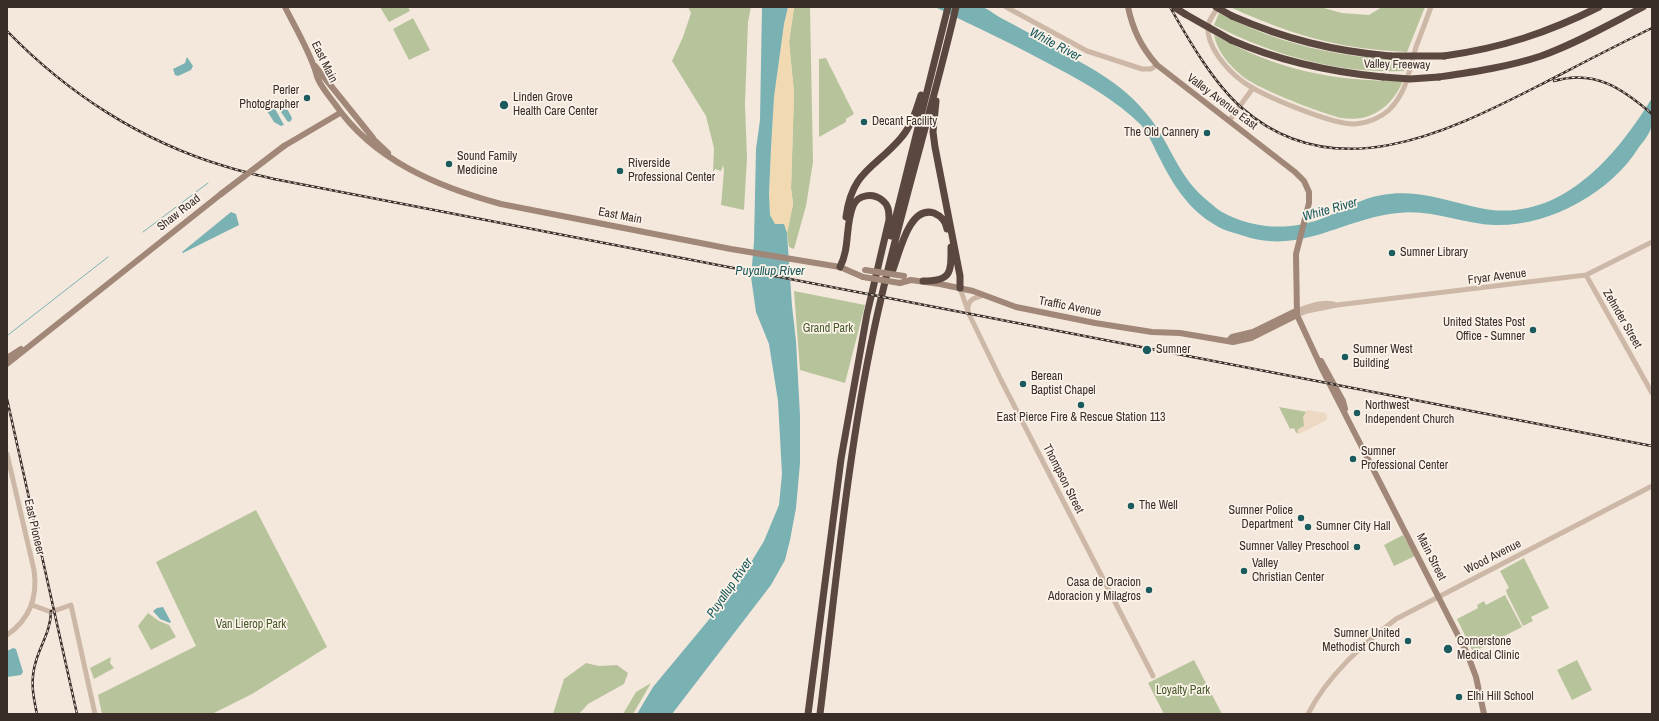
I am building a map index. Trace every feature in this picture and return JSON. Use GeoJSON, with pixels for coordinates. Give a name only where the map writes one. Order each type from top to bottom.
{"type":"FeatureCollection","features":[{"type":"Feature","properties":{"kind":"highway"},"geometry":{"type":"LineString","coordinates":[[840,267],[846,213],[851,194],[861,176],[905,134],[915,113],[936,52],[948,7]]}},
{"type":"Feature","properties":{"kind":"highway","name":"Valley Freeway"},"geometry":{"type":"LineString","coordinates":[[1175,7],[1231,40],[1279,59],[1352,74],[1383,78],[1410,79],[1439,77],[1482,70],[1539,56],[1576,42],[1643,7]]}},
{"type":"Feature","properties":{"kind":"highway","name":"Valley Freeway"},"geometry":{"type":"LineString","coordinates":[[1217,7],[1232,16],[1270,32],[1325,48],[1390,56],[1444,56],[1482,50],[1512,43],[1565,24],[1599,7]]}},
{"type":"Feature","properties":{"kind":"highway"},"geometry":{"type":"LineString","coordinates":[[820,714],[852,451],[867,365],[882,295],[956,8]]}},
{"type":"Feature","properties":{"kind":"highway"},"geometry":{"type":"LineString","coordinates":[[866,327],[885,259],[936,52]]}},
{"type":"Feature","properties":{"kind":"highway"},"geometry":{"type":"LineString","coordinates":[[942,64],[936,100],[933,132],[960,276],[960,288]]}},
{"type":"Feature","properties":{"kind":"highway"},"geometry":{"type":"LineString","coordinates":[[808,714],[841,459],[866,327],[889,220],[887,205],[878,197],[871,195],[864,196],[854,204],[851,212],[845,258],[840,267]]}},
{"type":"Feature","properties":{"kind":"highway"},"geometry":{"type":"LineString","coordinates":[[882,295],[908,230],[916,216],[931,212],[940,217],[946,226],[960,288]]}},
{"type":"Feature","properties":{"kind":"highway"},"geometry":{"type":"LineString","coordinates":[[923,281],[944,278],[948,275],[951,267],[951,247]]}},
{"type":"Feature","properties":{"kind":"main road","name":"East Main"},"geometry":{"type":"LineString","coordinates":[[285,7],[315,66],[373,138]]}},
{"type":"Feature","properties":{"kind":"main road","name":"Valley Avenue East"},"geometry":{"type":"LineString","coordinates":[[1128,7],[1137,37],[1143,50],[1157,65],[1300,176],[1309,192],[1308,207],[1296,254],[1296,313]]}},
{"type":"Feature","properties":{"kind":"main road","name":"East Main"},"geometry":{"type":"LineString","coordinates":[[302,41],[318,79],[340,113],[372,144],[401,164],[452,189],[502,204],[731,249],[840,267]]}},
{"type":"Feature","properties":{"kind":"main road","name":"East Main"},"geometry":{"type":"LineString","coordinates":[[327,81],[339,105],[340,113]]}},
{"type":"Feature","properties":{"kind":"main road","name":"East Main"},"geometry":{"type":"LineString","coordinates":[[340,113],[347,113],[401,164]]}},
{"type":"Feature","properties":{"kind":"main road","name":"Shaw Road"},"geometry":{"type":"LineString","coordinates":[[7,364],[38,338],[284,146],[340,113]]}},
{"type":"Feature","properties":{"kind":"main road","name":"Traffic Avenue"},"geometry":{"type":"LineString","coordinates":[[840,267],[863,277],[900,283],[911,280],[923,281],[960,288],[1016,307],[1094,323],[1229,340],[1232,337],[1253,332],[1296,313]]}},
{"type":"Feature","properties":{"kind":"main road","name":"Traffic Avenue"},"geometry":{"type":"LineString","coordinates":[[849,270],[865,270],[904,276],[911,280]]}},
{"type":"Feature","properties":{"kind":"main road","name":"Main Street"},"geometry":{"type":"LineString","coordinates":[[1296,313],[1339,403],[1346,414],[1473,667],[1484,714]]}},
{"type":"Feature","properties":{"kind":"main road","name":"Shaw Road"},"geometry":{"type":"LineString","coordinates":[[7,358],[38,338]]}},
{"type":"Feature","properties":{"kind":"street"},"geometry":{"type":"LineString","coordinates":[[1006,7],[1057,36],[1094,54],[1142,69],[1151,69],[1157,65]]}},
{"type":"Feature","properties":{"kind":"street"},"geometry":{"type":"LineString","coordinates":[[1217,7],[1208,26],[1210,39],[1221,60],[1242,81],[1253,88],[1316,115],[1356,124],[1372,120],[1388,111],[1404,92],[1420,36],[1431,7]]}},
{"type":"Feature","properties":{"kind":"street"},"geometry":{"type":"LineString","coordinates":[[1228,121],[1253,88]]}},
{"type":"Feature","properties":{"kind":"street","name":"Fryar Avenue"},"geometry":{"type":"LineString","coordinates":[[1296,313],[1336,306],[1586,275],[1652,242]]}},
{"type":"Feature","properties":{"kind":"street","name":"Zehnder Street"},"geometry":{"type":"LineString","coordinates":[[1586,275],[1652,393]]}},
{"type":"Feature","properties":{"kind":"street","name":"Thompson Street"},"geometry":{"type":"LineString","coordinates":[[960,288],[969,314],[1153,676]]}},
{"type":"Feature","properties":{"kind":"street"},"geometry":{"type":"LineString","coordinates":[[969,314],[968,305],[970,301],[984,295]]}},
{"type":"Feature","properties":{"kind":"street","name":"East Pioneer"},"geometry":{"type":"LineString","coordinates":[[7,454],[34,570],[35,590],[32,605]]}},
{"type":"Feature","properties":{"kind":"street","name":"Wood Avenue"},"geometry":{"type":"LineString","coordinates":[[1308,714],[1329,681],[1360,648],[1396,619],[1652,486]]}},
{"type":"Feature","properties":{"kind":"street"},"geometry":{"type":"LineString","coordinates":[[7,635],[22,622],[32,605],[47,612],[62,609],[71,604],[96,714]]}},
{"type":"Feature","properties":{"kind":"street"},"geometry":{"type":"LineString","coordinates":[[62,609],[74,617]]}},
{"type":"Feature","properties":{"kind":"green space"},"geometry":{"type":"Polygon","coordinates":[[[380,7],[408,7],[410,11],[389,22],[380,7]]]}},
{"type":"Feature","properties":{"kind":"green space"},"geometry":{"type":"Polygon","coordinates":[[[688,7],[751,7],[748,22],[745,104],[747,158],[744,210],[721,205],[724,171],[723,165],[721,171],[715,169],[713,172],[714,148],[706,116],[672,61],[683,37],[691,13],[688,7]]]}},
{"type":"Feature","properties":{"kind":"green space"},"geometry":{"type":"Polygon","coordinates":[[[794,7],[810,7],[813,162],[806,206],[794,249],[789,247],[787,233],[793,204],[791,188],[794,93],[789,42],[794,7]]]}},
{"type":"Feature","properties":{"kind":"green space"},"geometry":{"type":"Polygon","coordinates":[[[1230,7],[1320,7],[1342,13],[1369,15],[1382,7],[1425,7],[1407,52],[1361,48],[1327,42],[1261,21],[1230,7]]]}},
{"type":"Feature","properties":{"kind":"green space"},"geometry":{"type":"Polygon","coordinates":[[[1219,13],[1264,33],[1310,47],[1357,56],[1406,60],[1404,71],[1380,71],[1331,66],[1282,54],[1236,36],[1214,25],[1219,13]]]}},
{"type":"Feature","properties":{"kind":"green space"},"geometry":{"type":"Polygon","coordinates":[[[413,18],[430,50],[409,60],[393,29],[413,18]]]}},
{"type":"Feature","properties":{"kind":"green space"},"geometry":{"type":"Polygon","coordinates":[[[1214,35],[1260,57],[1306,71],[1352,79],[1403,81],[1392,99],[1376,113],[1362,118],[1341,118],[1289,100],[1248,80],[1241,75],[1224,57],[1218,47],[1214,35]]]}},
{"type":"Feature","properties":{"kind":"green space"},"geometry":{"type":"Polygon","coordinates":[[[826,58],[854,114],[846,119],[846,122],[819,137],[819,59],[826,58]]]}},
{"type":"Feature","properties":{"kind":"green space","name":"Grand Park"},"geometry":{"type":"Polygon","coordinates":[[[794,291],[865,305],[845,383],[800,370],[794,291]]]}},
{"type":"Feature","properties":{"kind":"green space"},"geometry":{"type":"Polygon","coordinates":[[[1279,407],[1324,415],[1300,433],[1296,433],[1294,428],[1290,429],[1279,407]]]}},
{"type":"Feature","properties":{"kind":"green space","name":"Van Lierop Park"},"geometry":{"type":"Polygon","coordinates":[[[256,510],[327,647],[252,694],[212,714],[102,714],[98,695],[196,646],[156,562],[256,510]]]}},
{"type":"Feature","properties":{"kind":"green space"},"geometry":{"type":"Polygon","coordinates":[[[1403,535],[1415,556],[1394,566],[1384,545],[1403,535]]]}},
{"type":"Feature","properties":{"kind":"green space"},"geometry":{"type":"Polygon","coordinates":[[[1524,558],[1549,608],[1531,617],[1533,621],[1523,626],[1507,594],[1506,590],[1509,588],[1500,571],[1524,558]]]}},
{"type":"Feature","properties":{"kind":"green space"},"geometry":{"type":"Polygon","coordinates":[[[1505,595],[1522,627],[1473,652],[1457,619],[1478,608],[1477,605],[1484,601],[1486,605],[1505,595]]]}},
{"type":"Feature","properties":{"kind":"green space"},"geometry":{"type":"Polygon","coordinates":[[[148,613],[159,621],[169,625],[176,637],[151,650],[138,626],[148,613]]]}},
{"type":"Feature","properties":{"kind":"green space"},"geometry":{"type":"Polygon","coordinates":[[[111,657],[110,663],[114,668],[94,679],[90,668],[111,657]]]}},
{"type":"Feature","properties":{"kind":"green space","name":"Loyalty Park"},"geometry":{"type":"Polygon","coordinates":[[[1194,660],[1222,714],[1164,714],[1148,683],[1194,660]]]}},
{"type":"Feature","properties":{"kind":"green space"},"geometry":{"type":"Polygon","coordinates":[[[1577,660],[1592,690],[1572,700],[1557,670],[1577,660]]]}},
{"type":"Feature","properties":{"kind":"green space"},"geometry":{"type":"Polygon","coordinates":[[[586,663],[599,666],[617,665],[628,673],[624,684],[588,704],[579,714],[553,714],[564,679],[586,663]]]}},
{"type":"Feature","properties":{"kind":"green space"},"geometry":{"type":"Polygon","coordinates":[[[651,683],[633,714],[623,714],[636,692],[651,683]]]}},
{"type":"Feature","properties":{"kind":"sand"},"geometry":{"type":"Polygon","coordinates":[[[788,7],[794,7],[789,42],[794,93],[791,188],[793,204],[787,233],[785,227],[773,222],[770,215],[769,194],[774,97],[784,24],[788,7]]]}},
{"type":"Feature","properties":{"kind":"shaded area"},"geometry":{"type":"Polygon","coordinates":[[[1307,410],[1325,413],[1327,415],[1327,420],[1297,435],[1298,429],[1304,426],[1303,417],[1307,410]]]}},
{"type":"Feature","properties":{"kind":"water"},"geometry":{"type":"Polygon","coordinates":[[[977,6],[985,8],[1102,75],[1127,93],[1150,118],[1158,129],[1182,172],[1198,192],[1222,212],[1235,218],[1260,225],[1300,225],[1326,217],[1375,196],[1406,193],[1429,196],[1475,207],[1504,211],[1531,207],[1557,198],[1580,183],[1601,165],[1620,144],[1652,98],[1652,124],[1645,139],[1627,164],[1612,179],[1576,204],[1536,220],[1515,224],[1494,225],[1410,212],[1398,213],[1357,222],[1302,239],[1283,241],[1263,240],[1222,229],[1203,217],[1194,209],[1174,184],[1144,128],[1122,108],[1079,80],[1042,60],[935,7],[977,6]]]}},
{"type":"Feature","properties":{"kind":"water","name":"Puyallup River"},"geometry":{"type":"Polygon","coordinates":[[[762,7],[788,7],[784,24],[774,97],[769,194],[770,215],[775,224],[784,224],[787,233],[796,341],[800,416],[800,463],[796,508],[785,560],[771,585],[672,714],[637,714],[653,687],[736,587],[764,541],[779,505],[782,474],[778,401],[769,344],[756,312],[751,277],[754,242],[756,149],[760,120],[762,7]]]}},
{"type":"Feature","properties":{"kind":"water"},"geometry":{"type":"Polygon","coordinates":[[[187,57],[193,66],[191,70],[178,76],[175,75],[173,69],[185,63],[187,57]]]}},
{"type":"Feature","properties":{"kind":"water"},"geometry":{"type":"Polygon","coordinates":[[[283,101],[292,118],[291,121],[288,122],[276,105],[283,101]]]}},
{"type":"Feature","properties":{"kind":"water"},"geometry":{"type":"Polygon","coordinates":[[[271,106],[274,107],[284,125],[281,126],[274,122],[267,111],[271,106]]]}},
{"type":"Feature","properties":{"kind":"water"},"geometry":{"type":"Polygon","coordinates":[[[231,212],[236,214],[239,225],[183,253],[182,252],[231,212]]]}},
{"type":"Feature","properties":{"kind":"water"},"geometry":{"type":"Polygon","coordinates":[[[163,607],[171,622],[170,623],[160,619],[153,611],[157,608],[163,607]]]}},
{"type":"Feature","properties":{"kind":"water"},"geometry":{"type":"Polygon","coordinates":[[[13,648],[16,649],[23,672],[21,675],[7,677],[7,651],[13,648]]]}},
{"type":"Feature","properties":{"kind":"waterway"},"geometry":{"type":"LineString","coordinates":[[143,232],[208,183]]}},
{"type":"Feature","properties":{"kind":"waterway"},"geometry":{"type":"LineString","coordinates":[[8,335],[108,257]]}},
{"type":"Feature","properties":{"kind":"railway"},"geometry":{"type":"LineString","coordinates":[[1170,7],[1193,47],[1221,87],[1242,108],[1277,132],[1313,145],[1351,149],[1389,145],[1427,135],[1464,121],[1501,105],[1652,28]]}},
{"type":"Feature","properties":{"kind":"railway"},"geometry":{"type":"LineString","coordinates":[[7,31],[30,54],[55,75],[80,94],[135,129],[193,156],[249,173],[1652,446]]}},
{"type":"Feature","properties":{"kind":"railway"},"geometry":{"type":"LineString","coordinates":[[1554,81],[1569,78],[1583,78],[1608,84],[1619,89],[1652,114]]}},
{"type":"Feature","properties":{"kind":"railway"},"geometry":{"type":"LineString","coordinates":[[7,399],[77,714]]}},
{"type":"Feature","properties":{"kind":"railway"},"geometry":{"type":"LineString","coordinates":[[37,714],[33,694],[33,675],[36,661],[51,618],[51,611]]}},
{"type":"Feature","properties":{"kind":"place","name":"Perler Photographer"},"geometry":{"type":"Point","coordinates":[307,98]}},
{"type":"Feature","properties":{"kind":"place","name":"Linden Grove Health Care Center"},"geometry":{"type":"Point","coordinates":[504,105]}},
{"type":"Feature","properties":{"kind":"place","name":"Decant Facility"},"geometry":{"type":"Point","coordinates":[864,122]}},
{"type":"Feature","properties":{"kind":"place","name":"The Old Cannery"},"geometry":{"type":"Point","coordinates":[1207,133]}},
{"type":"Feature","properties":{"kind":"place","name":"Sound Family Medicine"},"geometry":{"type":"Point","coordinates":[449,164]}},
{"type":"Feature","properties":{"kind":"place","name":"Riverside Professional Center"},"geometry":{"type":"Point","coordinates":[620,171]}},
{"type":"Feature","properties":{"kind":"place","name":"Sumner Library"},"geometry":{"type":"Point","coordinates":[1392,253]}},
{"type":"Feature","properties":{"kind":"place","name":"United States Post Office - Sumner"},"geometry":{"type":"Point","coordinates":[1533,330]}},
{"type":"Feature","properties":{"kind":"place","name":"Sumner"},"geometry":{"type":"Point","coordinates":[1147,350]}},
{"type":"Feature","properties":{"kind":"place","name":"Sumner West Building"},"geometry":{"type":"Point","coordinates":[1345,357]}},
{"type":"Feature","properties":{"kind":"place","name":"Berean Baptist Chapel"},"geometry":{"type":"Point","coordinates":[1023,384]}},
{"type":"Feature","properties":{"kind":"place","name":"East Pierce Fire & Rescue Station 113"},"geometry":{"type":"Point","coordinates":[1081,405]}},
{"type":"Feature","properties":{"kind":"place","name":"Northwest Independent Church"},"geometry":{"type":"Point","coordinates":[1357,413]}},
{"type":"Feature","properties":{"kind":"place","name":"Sumner Professional Center"},"geometry":{"type":"Point","coordinates":[1353,459]}},
{"type":"Feature","properties":{"kind":"place","name":"The Well"},"geometry":{"type":"Point","coordinates":[1131,506]}},
{"type":"Feature","properties":{"kind":"place","name":"Sumner Police Department"},"geometry":{"type":"Point","coordinates":[1301,518]}},
{"type":"Feature","properties":{"kind":"place","name":"Sumner City Hall"},"geometry":{"type":"Point","coordinates":[1308,527]}},
{"type":"Feature","properties":{"kind":"place","name":"Sumner Valley Preschool"},"geometry":{"type":"Point","coordinates":[1357,547]}},
{"type":"Feature","properties":{"kind":"place","name":"Valley Christian Center"},"geometry":{"type":"Point","coordinates":[1244,571]}},
{"type":"Feature","properties":{"kind":"place","name":"Casa de Oracion Adoracion y Milagros"},"geometry":{"type":"Point","coordinates":[1149,590]}},
{"type":"Feature","properties":{"kind":"place","name":"Sumner United Methodist Church"},"geometry":{"type":"Point","coordinates":[1408,641]}},
{"type":"Feature","properties":{"kind":"place","name":"Cornerstone Medical Clinic"},"geometry":{"type":"Point","coordinates":[1448,649]}},
{"type":"Feature","properties":{"kind":"place","name":"Elhi Hill School"},"geometry":{"type":"Point","coordinates":[1459,697]}},
{"type":"Feature","properties":{"kind":"water label","name":"White River"},"geometry":{"type":"Point","coordinates":[1055,45]}},
{"type":"Feature","properties":{"kind":"water label","name":"White River"},"geometry":{"type":"Point","coordinates":[1330,210]}}]}
